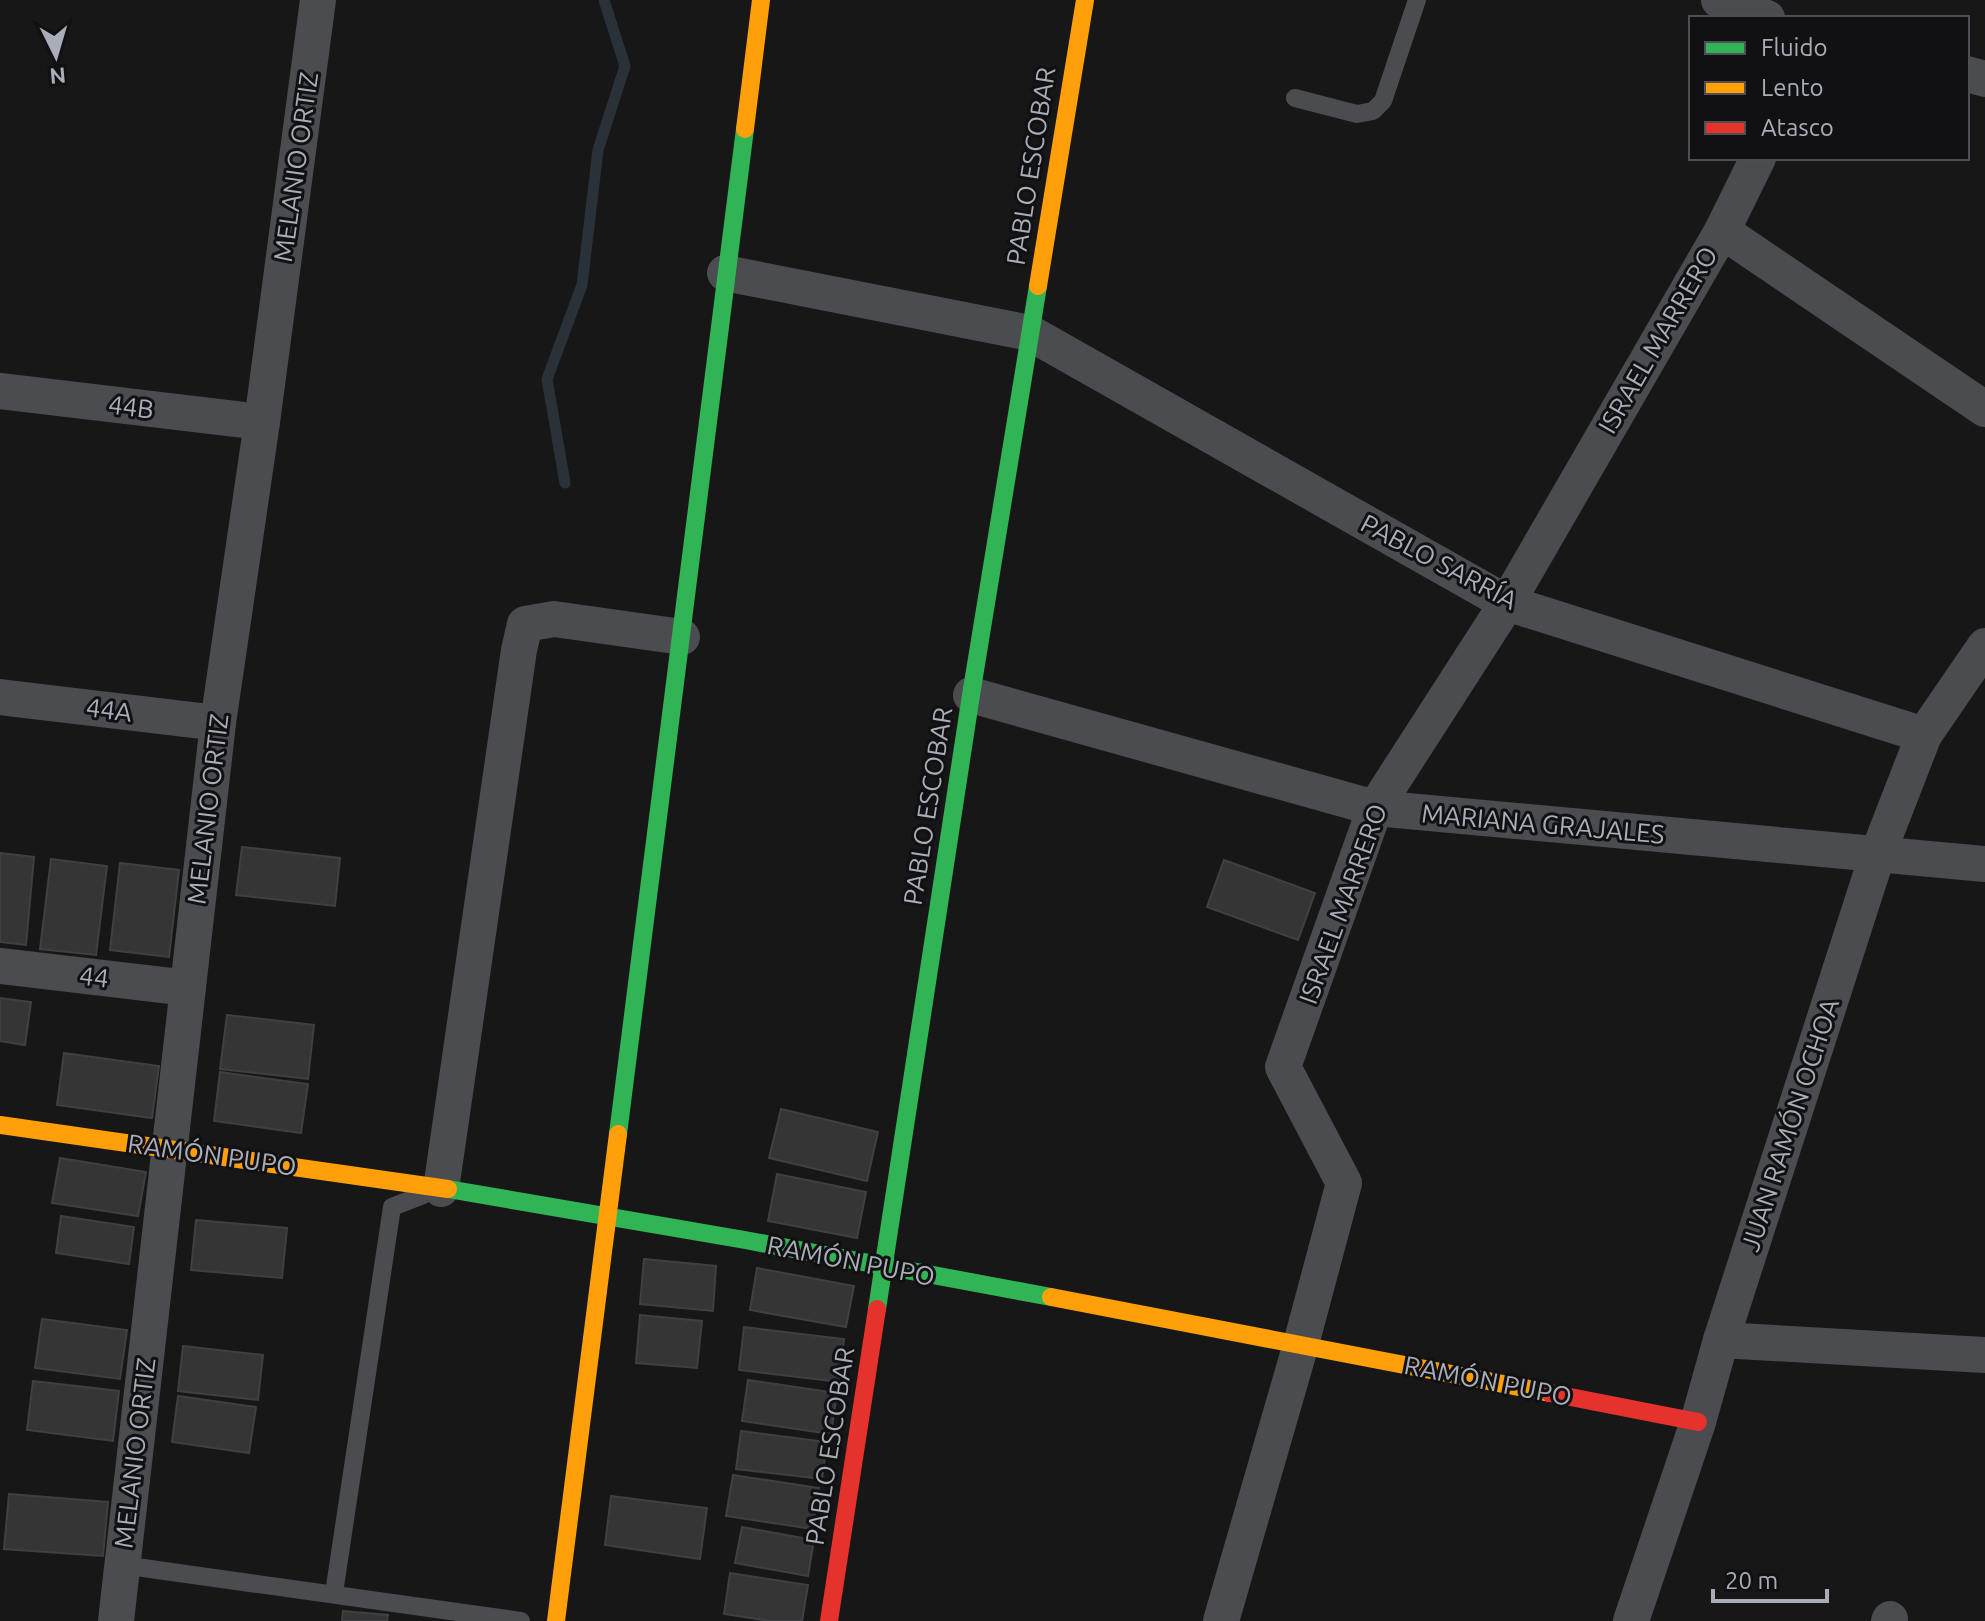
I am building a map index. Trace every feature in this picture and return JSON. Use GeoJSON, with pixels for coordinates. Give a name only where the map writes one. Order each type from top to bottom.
{"type":"FeatureCollection","features":[{"type":"Feature","properties":{"kind":"street","name":"MELANIO ORTIZ"},"geometry":{"type":"LineString","coordinates":[[116,1621],[218,723],[318,0]]}},
{"type":"Feature","properties":{"kind":"street"},"geometry":{"type":"LineString","coordinates":[[556,1621],[761,0]]}},
{"type":"Feature","properties":{"kind":"street","name":"PABLO ESCOBAR"},"geometry":{"type":"LineString","coordinates":[[829,1621],[971,695],[1085,0]]}},
{"type":"Feature","properties":{"kind":"street"},"geometry":{"type":"LineString","coordinates":[[1719,0],[1762,16]]}},
{"type":"Feature","properties":{"kind":"street","name":"ISRAEL MARRERO"},"geometry":{"type":"LineString","coordinates":[[1221,1621],[1344,1183],[1283,1067],[1375,808],[1507,603],[1722,231],[1757,160]]}},
{"type":"Feature","properties":{"kind":"street"},"geometry":{"type":"LineString","coordinates":[[1722,231],[1985,409]]}},
{"type":"Feature","properties":{"kind":"street","name":"PABLO SARRÍA"},"geometry":{"type":"LineString","coordinates":[[725,273],[1030,333],[1507,603],[1924,735]]}},
{"type":"Feature","properties":{"kind":"street","name":"44B"},"geometry":{"type":"LineString","coordinates":[[0,391],[262,422]]}},
{"type":"Feature","properties":{"kind":"street"},"geometry":{"type":"LineString","coordinates":[[441,1189],[525,624],[554,619],[682,637]]}},
{"type":"Feature","properties":{"kind":"street","name":"JUAN RAMÓN OCHOA"},"geometry":{"type":"LineString","coordinates":[[1631,1621],[1698,1422],[1721,1340],[1877,856],[1924,735],[1985,646]]}},
{"type":"Feature","properties":{"kind":"street","name":"MARIANA GRAJALES"},"geometry":{"type":"LineString","coordinates":[[971,695],[1375,808],[1985,864]]}},
{"type":"Feature","properties":{"kind":"street","name":"44A"},"geometry":{"type":"LineString","coordinates":[[0,697],[218,723]]}},
{"type":"Feature","properties":{"kind":"street","name":"44"},"geometry":{"type":"LineString","coordinates":[[0,966],[188,988]]}},
{"type":"Feature","properties":{"kind":"street","name":"RAMÓN PUPO"},"geometry":{"type":"LineString","coordinates":[[0,1125],[608,1216],[1301,1344],[1698,1422]]}},
{"type":"Feature","properties":{"kind":"street"},"geometry":{"type":"LineString","coordinates":[[1721,1340],[1985,1355]]}},
{"type":"Feature","properties":{"kind":"lane"},"geometry":{"type":"LineString","coordinates":[[1295,98],[1357,114],[1373,111],[1383,101],[1417,0]]}},
{"type":"Feature","properties":{"kind":"lane"},"geometry":{"type":"LineString","coordinates":[[334,1593],[392,1207],[441,1189]]}},
{"type":"Feature","properties":{"kind":"lane"},"geometry":{"type":"LineString","coordinates":[[122,1565],[521,1621]]}},
{"type":"Feature","properties":{"kind":"building"},"geometry":{"type":"Polygon","coordinates":[[[242,847],[340,858],[335,906],[236,895],[242,847]]]}},
{"type":"Feature","properties":{"kind":"building"},"geometry":{"type":"Polygon","coordinates":[[[0,853],[34,857],[26,945],[0,942],[0,853]]]}},
{"type":"Feature","properties":{"kind":"building"},"geometry":{"type":"Polygon","coordinates":[[[51,859],[107,866],[96,955],[40,949],[51,859]]]}},
{"type":"Feature","properties":{"kind":"building"},"geometry":{"type":"Polygon","coordinates":[[[1224,860],[1315,893],[1298,940],[1207,907],[1224,860]]]}},
{"type":"Feature","properties":{"kind":"building"},"geometry":{"type":"Polygon","coordinates":[[[120,863],[179,870],[169,957],[110,950],[120,863]]]}},
{"type":"Feature","properties":{"kind":"building"},"geometry":{"type":"Polygon","coordinates":[[[0,998],[31,1002],[25,1045],[0,1041],[0,998]]]}},
{"type":"Feature","properties":{"kind":"building"},"geometry":{"type":"Polygon","coordinates":[[[227,1015],[314,1025],[308,1079],[220,1069],[227,1015]]]}},
{"type":"Feature","properties":{"kind":"building"},"geometry":{"type":"Polygon","coordinates":[[[64,1053],[159,1066],[152,1118],[57,1105],[64,1053]]]}},
{"type":"Feature","properties":{"kind":"building"},"geometry":{"type":"Polygon","coordinates":[[[220,1072],[308,1084],[301,1133],[214,1121],[220,1072]]]}},
{"type":"Feature","properties":{"kind":"building"},"geometry":{"type":"Polygon","coordinates":[[[781,1109],[878,1132],[867,1181],[769,1158],[781,1109]]]}},
{"type":"Feature","properties":{"kind":"building"},"geometry":{"type":"Polygon","coordinates":[[[60,1158],[146,1172],[138,1216],[52,1203],[60,1158]]]}},
{"type":"Feature","properties":{"kind":"building"},"geometry":{"type":"Polygon","coordinates":[[[777,1174],[866,1192],[857,1238],[768,1221],[777,1174]]]}},
{"type":"Feature","properties":{"kind":"building"},"geometry":{"type":"Polygon","coordinates":[[[61,1216],[134,1227],[129,1264],[56,1253],[61,1216]]]}},
{"type":"Feature","properties":{"kind":"building"},"geometry":{"type":"Polygon","coordinates":[[[196,1220],[287,1228],[282,1278],[191,1270],[196,1220]]]}},
{"type":"Feature","properties":{"kind":"building"},"geometry":{"type":"Polygon","coordinates":[[[644,1259],[716,1266],[713,1311],[640,1304],[644,1259]]]}},
{"type":"Feature","properties":{"kind":"building"},"geometry":{"type":"Polygon","coordinates":[[[757,1268],[854,1286],[846,1327],[750,1310],[757,1268]]]}},
{"type":"Feature","properties":{"kind":"building"},"geometry":{"type":"Polygon","coordinates":[[[640,1315],[702,1321],[697,1368],[636,1363],[640,1315]]]}},
{"type":"Feature","properties":{"kind":"building"},"geometry":{"type":"Polygon","coordinates":[[[42,1319],[127,1330],[120,1379],[35,1368],[42,1319]]]}},
{"type":"Feature","properties":{"kind":"building"},"geometry":{"type":"Polygon","coordinates":[[[744,1327],[844,1339],[839,1382],[739,1370],[744,1327]]]}},
{"type":"Feature","properties":{"kind":"building"},"geometry":{"type":"Polygon","coordinates":[[[183,1346],[263,1355],[258,1400],[178,1391],[183,1346]]]}},
{"type":"Feature","properties":{"kind":"building"},"geometry":{"type":"Polygon","coordinates":[[[748,1380],[837,1393],[831,1434],[742,1421],[748,1380]]]}},
{"type":"Feature","properties":{"kind":"building"},"geometry":{"type":"Polygon","coordinates":[[[33,1381],[119,1391],[113,1441],[27,1430],[33,1381]]]}},
{"type":"Feature","properties":{"kind":"building"},"geometry":{"type":"Polygon","coordinates":[[[178,1396],[256,1407],[249,1453],[172,1442],[178,1396]]]}},
{"type":"Feature","properties":{"kind":"building"},"geometry":{"type":"Polygon","coordinates":[[[741,1431],[827,1442],[822,1479],[736,1469],[741,1431]]]}},
{"type":"Feature","properties":{"kind":"building"},"geometry":{"type":"Polygon","coordinates":[[[733,1475],[819,1488],[813,1529],[726,1516],[733,1475]]]}},
{"type":"Feature","properties":{"kind":"building"},"geometry":{"type":"Polygon","coordinates":[[[9,1494],[108,1502],[103,1556],[4,1549],[9,1494]]]}},
{"type":"Feature","properties":{"kind":"building"},"geometry":{"type":"Polygon","coordinates":[[[611,1496],[707,1508],[700,1559],[605,1545],[611,1496]]]}},
{"type":"Feature","properties":{"kind":"building"},"geometry":{"type":"Polygon","coordinates":[[[742,1527],[814,1540],[808,1576],[735,1563],[742,1527]]]}},
{"type":"Feature","properties":{"kind":"building"},"geometry":{"type":"Polygon","coordinates":[[[730,1573],[808,1585],[802,1621],[770,1621],[724,1614],[730,1573]]]}},
{"type":"Feature","properties":{"kind":"building"},"geometry":{"type":"Polygon","coordinates":[[[343,1611],[388,1615],[387,1621],[342,1621],[343,1611]]]}},
{"type":"Feature","properties":{"kind":"waterway"},"geometry":{"type":"LineString","coordinates":[[565,483],[547,379],[582,285],[598,150],[625,66],[604,0]]}},
{"type":"Feature","properties":{"kind":"traffic: fast"},"geometry":{"type":"LineString","coordinates":[[618,1134],[745,129]]}},
{"type":"Feature","properties":{"kind":"traffic: fast"},"geometry":{"type":"LineString","coordinates":[[877,1309],[971,695],[1038,286]]}},
{"type":"Feature","properties":{"kind":"traffic: fast"},"geometry":{"type":"LineString","coordinates":[[448,1189],[1051,1297]]}},
{"type":"Feature","properties":{"kind":"traffic: slow"},"geometry":{"type":"LineString","coordinates":[[745,129],[761,0]]}},
{"type":"Feature","properties":{"kind":"traffic: slow"},"geometry":{"type":"LineString","coordinates":[[1038,286],[1085,0]]}},
{"type":"Feature","properties":{"kind":"traffic: slow"},"geometry":{"type":"LineString","coordinates":[[0,1125],[448,1189]]}},
{"type":"Feature","properties":{"kind":"traffic: slow"},"geometry":{"type":"LineString","coordinates":[[556,1621],[618,1134]]}},
{"type":"Feature","properties":{"kind":"traffic: slow"},"geometry":{"type":"LineString","coordinates":[[1051,1297],[1550,1393]]}},
{"type":"Feature","properties":{"kind":"traffic: jam"},"geometry":{"type":"LineString","coordinates":[[829,1621],[877,1309]]}},
{"type":"Feature","properties":{"kind":"traffic: jam"},"geometry":{"type":"LineString","coordinates":[[1550,1393],[1698,1422]]}}]}
